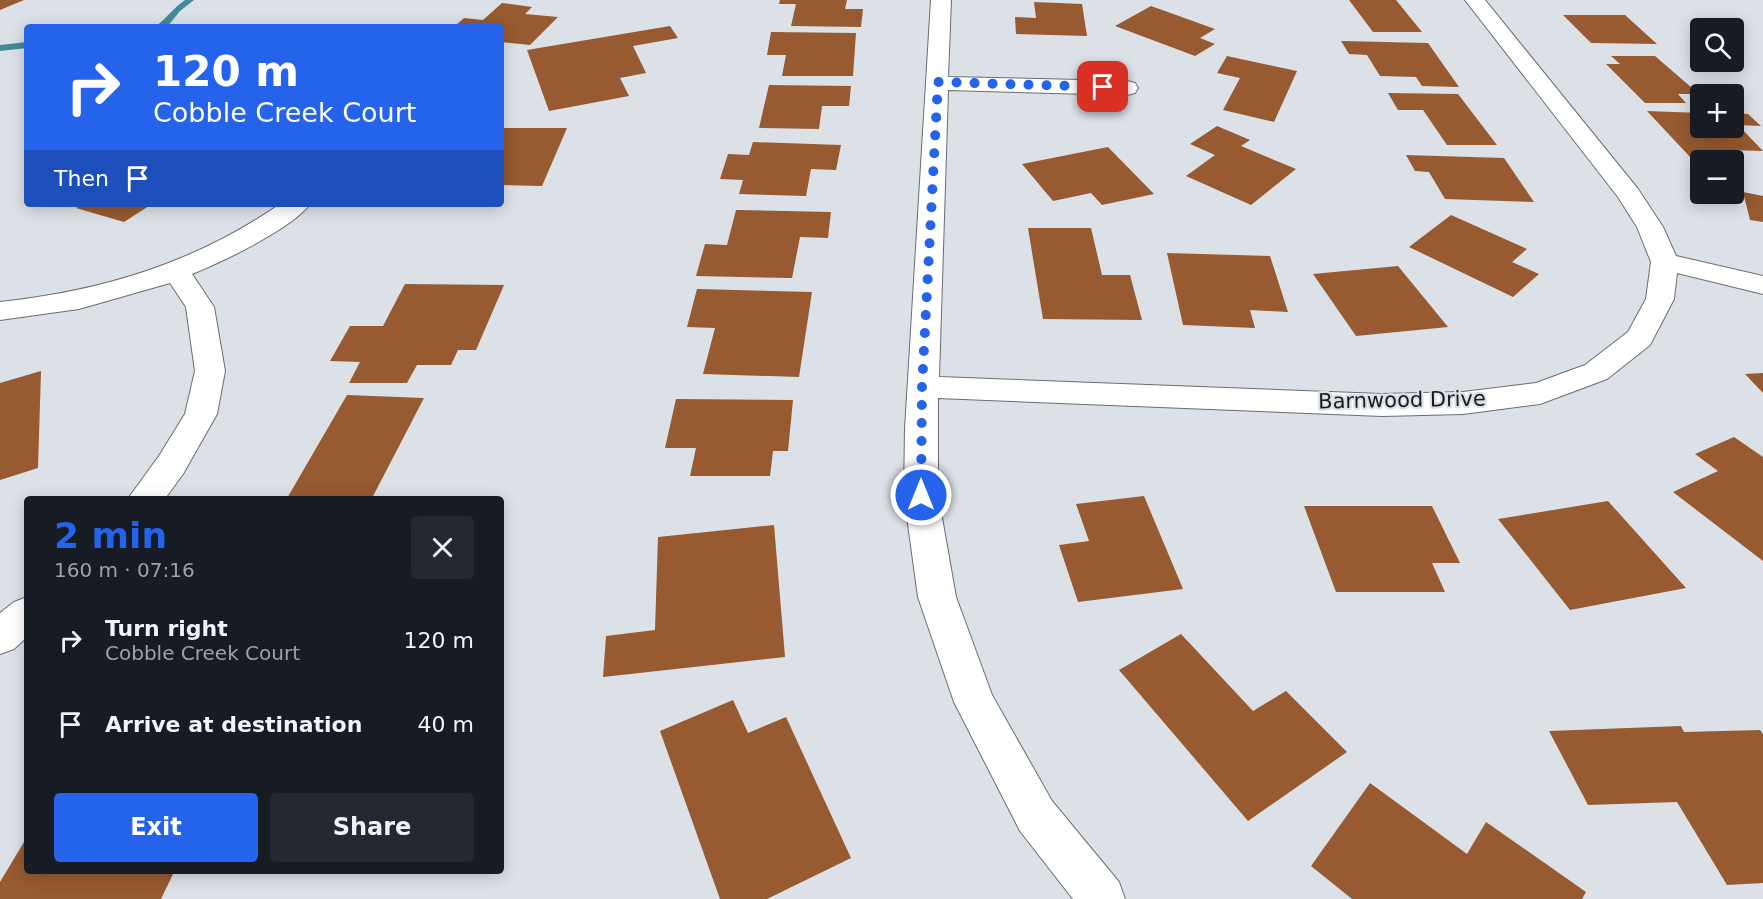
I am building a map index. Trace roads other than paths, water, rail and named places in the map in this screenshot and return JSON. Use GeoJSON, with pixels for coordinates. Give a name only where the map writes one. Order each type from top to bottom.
{"type":"FeatureCollection","features":[{"type":"Feature","properties":{"kind":"street"},"geometry":{"type":"LineString","coordinates":[[941,0],[922,387],[921,495],[937,597],[975,702],[1036,816],[1102,899]]}},
{"type":"Feature","properties":{"kind":"street"},"geometry":{"type":"LineString","coordinates":[[1475,0],[1629,194],[1650,227],[1665,262],[1763,285]]}},
{"type":"Feature","properties":{"kind":"street"},"geometry":{"type":"LineString","coordinates":[[938,82],[1127,88]]}},
{"type":"Feature","properties":{"kind":"street"},"geometry":{"type":"LineString","coordinates":[[0,311],[72,301],[176,271],[235,244],[272,223],[293,207]]}},
{"type":"Feature","properties":{"kind":"street","name":"Barnwood Drive"},"geometry":{"type":"LineString","coordinates":[[922,387],[1382,405],[1463,404],[1540,393],[1596,372],[1640,338],[1660,299],[1665,262]]}},
{"type":"Feature","properties":{"kind":"street"},"geometry":{"type":"LineString","coordinates":[[147,496],[171,465],[201,414],[210,371],[200,307],[176,271]]}},
{"type":"Feature","properties":{"kind":"street"},"geometry":{"type":"LineString","coordinates":[[0,637],[24,617]]}},
{"type":"Feature","properties":{"kind":"waterway"},"geometry":{"type":"LineString","coordinates":[[165,24],[177,9],[190,0]]}},
{"type":"Feature","properties":{"kind":"waterway"},"geometry":{"type":"LineString","coordinates":[[0,48],[24,45]]}}]}
